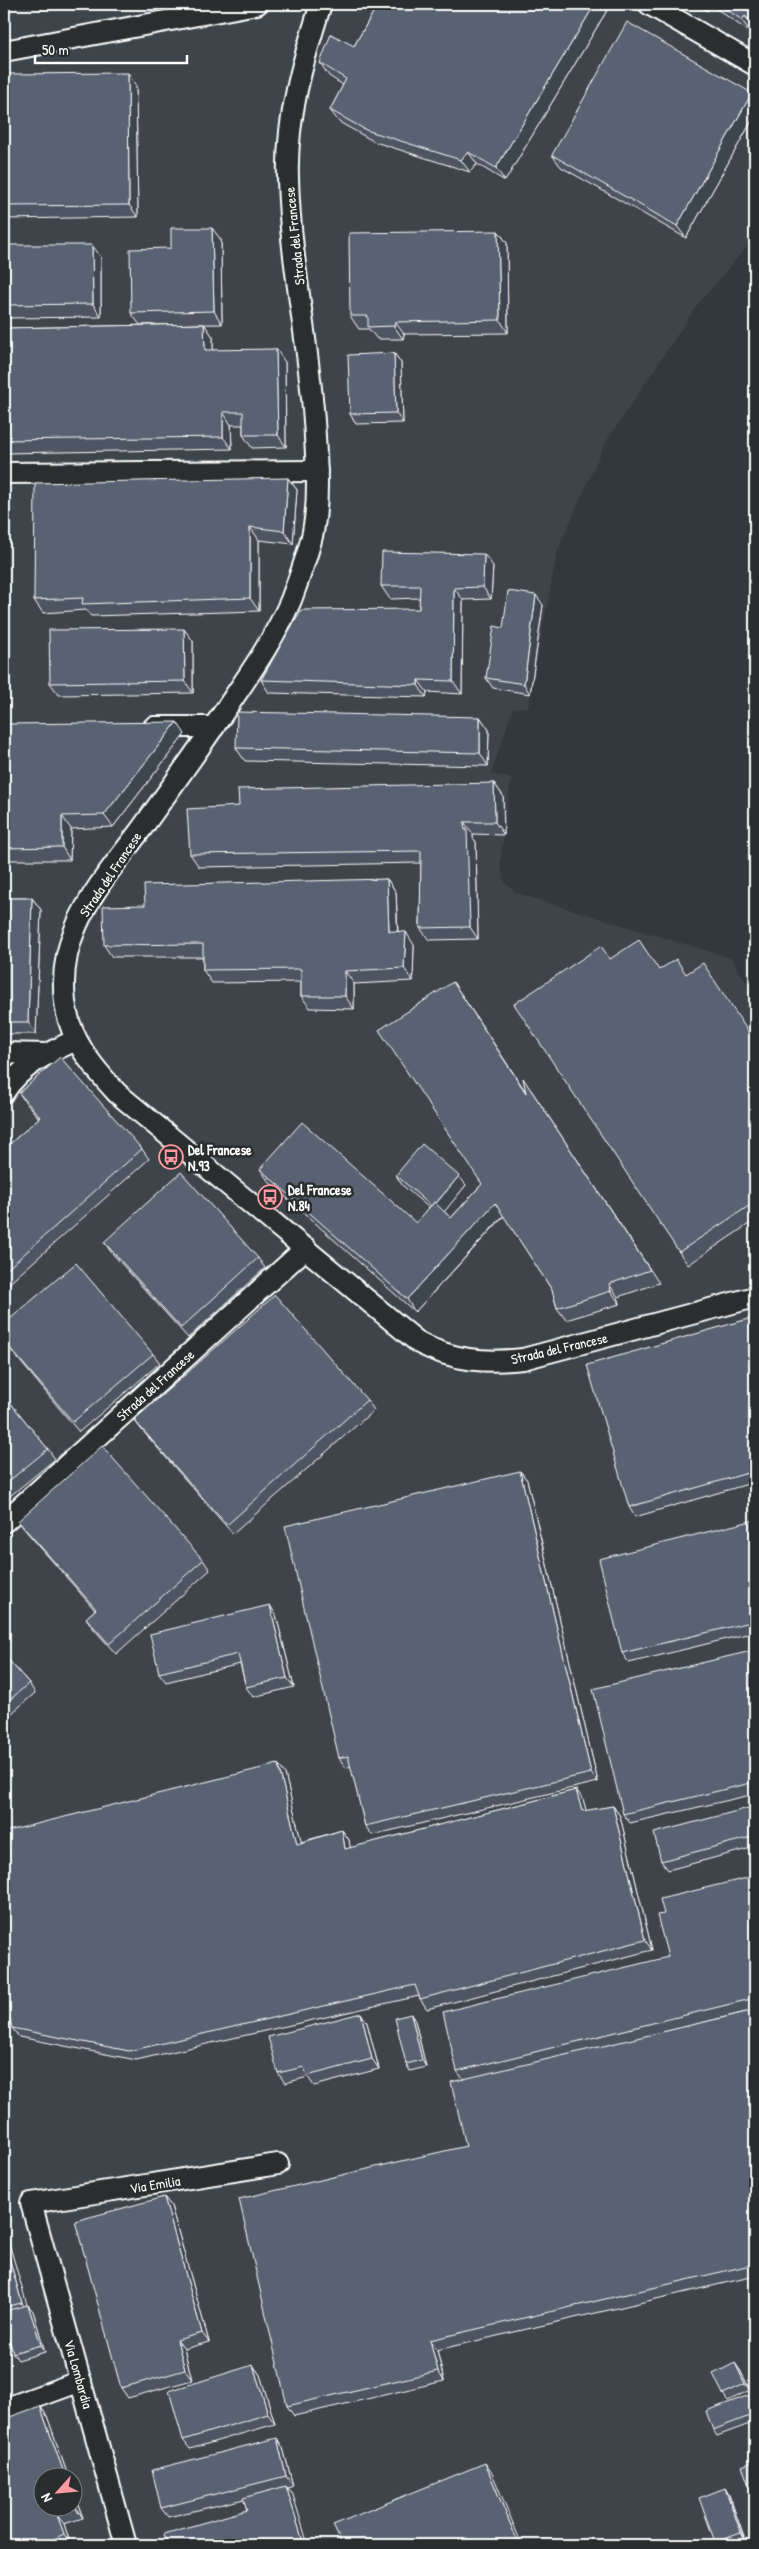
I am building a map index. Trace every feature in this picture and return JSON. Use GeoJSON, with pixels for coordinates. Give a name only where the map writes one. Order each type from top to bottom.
{"type":"FeatureCollection","features":[{"type":"Feature","properties":{"kind":"street"},"geometry":{"type":"LineString","coordinates":[[4,51],[256,4]]}},
{"type":"Feature","properties":{"kind":"street","name":"Strada del Francese"},"geometry":{"type":"LineString","coordinates":[[321,4],[296,94],[290,133],[288,176],[290,217],[310,373],[317,471],[313,532],[297,583],[276,631],[214,727],[108,874],[76,927],[66,962],[64,982],[64,1001],[68,1022],[76,1040],[98,1072],[117,1093],[419,1343],[436,1351],[470,1361],[490,1362],[524,1359],[755,1297]]}},
{"type":"Feature","properties":{"kind":"street"},"geometry":{"type":"LineString","coordinates":[[649,4],[755,65]]}},
{"type":"Feature","properties":{"kind":"street"},"geometry":{"type":"LineString","coordinates":[[4,473],[317,471]]}},
{"type":"Feature","properties":{"kind":"street"},"geometry":{"type":"LineString","coordinates":[[138,726],[214,727]]}},
{"type":"Feature","properties":{"kind":"street"},"geometry":{"type":"LineString","coordinates":[[4,1092],[12,1079],[47,1054],[76,1040]]}},
{"type":"Feature","properties":{"kind":"street"},"geometry":{"type":"LineString","coordinates":[[4,1053],[47,1054]]}},
{"type":"Feature","properties":{"kind":"street","name":"Strada del Francese"},"geometry":{"type":"LineString","coordinates":[[4,1522],[306,1248]]}},
{"type":"Feature","properties":{"kind":"street","name":"Via Emilia"},"geometry":{"type":"LineString","coordinates":[[31,2204],[278,2164]]}},
{"type":"Feature","properties":{"kind":"street","name":"Via Lombardia"},"geometry":{"type":"LineString","coordinates":[[31,2204],[126,2545]]}},
{"type":"Feature","properties":{"kind":"street"},"geometry":{"type":"LineString","coordinates":[[4,2409],[81,2381]]}},
{"type":"Feature","properties":{"kind":"shaded area"},"geometry":{"type":"Polygon","coordinates":[[[4,4],[755,4],[755,237],[697,305],[604,445],[557,552],[528,707],[513,708],[491,774],[511,778],[500,864],[504,882],[516,893],[731,958],[755,996],[755,2545],[4,2545],[4,4]]]}},
{"type":"Feature","properties":{"kind":"building"},"geometry":{"type":"Polygon","coordinates":[[[378,4],[595,4],[496,168],[468,152],[461,160],[366,130],[330,110],[346,79],[320,63],[331,34],[354,46],[378,4]]]}},
{"type":"Feature","properties":{"kind":"building"},"geometry":{"type":"Polygon","coordinates":[[[719,4],[755,4],[755,24],[745,16],[742,20],[719,4]]]}},
{"type":"Feature","properties":{"kind":"building"},"geometry":{"type":"Polygon","coordinates":[[[627,22],[752,93],[677,226],[552,155],[627,22]]]}},
{"type":"Feature","properties":{"kind":"building"},"geometry":{"type":"Polygon","coordinates":[[[128,73],[129,205],[4,206],[4,104],[8,104],[8,74],[128,73]]]}},
{"type":"Feature","properties":{"kind":"building"},"geometry":{"type":"Polygon","coordinates":[[[171,228],[212,228],[214,311],[131,313],[130,249],[171,248],[171,228]]]}},
{"type":"Feature","properties":{"kind":"building"},"geometry":{"type":"Polygon","coordinates":[[[498,231],[500,320],[395,322],[394,326],[368,327],[368,316],[350,316],[349,233],[498,231]]]}},
{"type":"Feature","properties":{"kind":"building"},"geometry":{"type":"Polygon","coordinates":[[[4,245],[92,245],[93,304],[4,305],[4,245]]]}},
{"type":"Feature","properties":{"kind":"building"},"geometry":{"type":"Polygon","coordinates":[[[204,324],[205,350],[276,349],[278,435],[243,435],[243,412],[223,412],[223,437],[4,440],[4,328],[204,324]]]}},
{"type":"Feature","properties":{"kind":"building"},"geometry":{"type":"Polygon","coordinates":[[[394,353],[396,413],[350,414],[348,355],[394,353]]]}},
{"type":"Feature","properties":{"kind":"building"},"geometry":{"type":"Polygon","coordinates":[[[288,478],[284,531],[250,527],[250,598],[82,604],[83,598],[34,600],[35,483],[288,478]]]}},
{"type":"Feature","properties":{"kind":"building"},"geometry":{"type":"Polygon","coordinates":[[[382,552],[484,554],[483,587],[454,588],[453,681],[418,680],[418,685],[261,680],[301,610],[419,609],[420,586],[381,586],[382,552]]]}},
{"type":"Feature","properties":{"kind":"building"},"geometry":{"type":"Polygon","coordinates":[[[508,591],[536,595],[524,684],[486,678],[494,626],[503,628],[508,591]]]}},
{"type":"Feature","properties":{"kind":"building"},"geometry":{"type":"Polygon","coordinates":[[[184,629],[185,681],[50,683],[49,630],[184,629]]]}},
{"type":"Feature","properties":{"kind":"building"},"geometry":{"type":"Polygon","coordinates":[[[237,712],[480,717],[480,753],[236,748],[237,712]]]}},
{"type":"Feature","properties":{"kind":"building"},"geometry":{"type":"Polygon","coordinates":[[[177,722],[104,815],[62,816],[62,847],[4,848],[4,724],[177,722]]]}},
{"type":"Feature","properties":{"kind":"building"},"geometry":{"type":"Polygon","coordinates":[[[494,783],[495,822],[464,822],[465,830],[467,829],[470,927],[420,928],[421,851],[190,854],[187,809],[239,806],[238,789],[494,783]]]}},
{"type":"Feature","properties":{"kind":"building"},"geometry":{"type":"Polygon","coordinates":[[[387,879],[389,931],[406,932],[404,968],[345,971],[345,996],[301,996],[301,969],[203,970],[203,944],[104,945],[103,906],[145,905],[144,885],[387,879]]]}},
{"type":"Feature","properties":{"kind":"building"},"geometry":{"type":"Polygon","coordinates":[[[4,898],[32,898],[28,1022],[4,1022],[4,898]]]}},
{"type":"Feature","properties":{"kind":"building"},"geometry":{"type":"Polygon","coordinates":[[[639,940],[659,970],[676,959],[686,974],[703,963],[755,1042],[755,1202],[679,1252],[514,1004],[601,946],[610,959],[639,940]]]}},
{"type":"Feature","properties":{"kind":"building"},"geometry":{"type":"Polygon","coordinates":[[[453,982],[526,1093],[523,1078],[650,1270],[609,1284],[611,1291],[557,1308],[552,1290],[495,1203],[407,1299],[260,1169],[302,1122],[416,1223],[434,1202],[451,1218],[482,1184],[379,1030],[453,982]]]}},
{"type":"Feature","properties":{"kind":"building"},"geometry":{"type":"Polygon","coordinates":[[[60,1057],[142,1149],[4,1272],[4,1149],[40,1117],[19,1093],[60,1057]]]}},
{"type":"Feature","properties":{"kind":"building"},"geometry":{"type":"Polygon","coordinates":[[[422,1144],[459,1176],[436,1203],[434,1202],[431,1206],[396,1175],[422,1144]]]}},
{"type":"Feature","properties":{"kind":"building"},"geometry":{"type":"Polygon","coordinates":[[[181,1172],[258,1258],[181,1328],[104,1242],[181,1172]]]}},
{"type":"Feature","properties":{"kind":"building"},"geometry":{"type":"Polygon","coordinates":[[[76,1263],[153,1354],[73,1422],[4,1341],[4,1324],[76,1263]]]}},
{"type":"Feature","properties":{"kind":"building"},"geometry":{"type":"Polygon","coordinates":[[[275,1295],[367,1400],[227,1525],[134,1420],[275,1295]]]}},
{"type":"Feature","properties":{"kind":"building"},"geometry":{"type":"Polygon","coordinates":[[[755,1317],[755,1471],[629,1507],[587,1365],[755,1317]]]}},
{"type":"Feature","properties":{"kind":"building"},"geometry":{"type":"Polygon","coordinates":[[[4,1395],[48,1449],[4,1485],[4,1395]]]}},
{"type":"Feature","properties":{"kind":"building"},"geometry":{"type":"Polygon","coordinates":[[[102,1446],[203,1560],[109,1644],[86,1618],[96,1609],[18,1521],[102,1446]]]}},
{"type":"Feature","properties":{"kind":"building"},"geometry":{"type":"Polygon","coordinates":[[[520,1471],[591,1773],[365,1826],[348,1756],[339,1758],[285,1526],[520,1471]]]}},
{"type":"Feature","properties":{"kind":"building"},"geometry":{"type":"Polygon","coordinates":[[[755,1520],[755,1621],[622,1653],[599,1559],[755,1520]]]}},
{"type":"Feature","properties":{"kind":"building"},"geometry":{"type":"Polygon","coordinates":[[[270,1605],[287,1678],[246,1687],[238,1654],[159,1673],[150,1634],[270,1605]]]}},
{"type":"Feature","properties":{"kind":"building"},"geometry":{"type":"Polygon","coordinates":[[[755,1650],[755,1782],[623,1814],[593,1689],[755,1650]]]}},
{"type":"Feature","properties":{"kind":"building"},"geometry":{"type":"Polygon","coordinates":[[[4,1655],[29,1683],[4,1705],[4,1655]]]}},
{"type":"Feature","properties":{"kind":"building"},"geometry":{"type":"Polygon","coordinates":[[[278,1764],[297,1844],[342,1830],[345,1849],[576,1790],[582,1811],[613,1806],[645,1940],[420,1999],[415,1985],[129,2051],[12,2028],[4,1992],[4,1832],[278,1764]]]}},
{"type":"Feature","properties":{"kind":"building"},"geometry":{"type":"Polygon","coordinates":[[[752,1807],[755,1817],[755,1836],[661,1861],[654,1833],[752,1807]]]}},
{"type":"Feature","properties":{"kind":"building"},"geometry":{"type":"Polygon","coordinates":[[[755,1876],[755,1998],[457,2071],[443,2012],[668,1957],[657,1915],[664,1914],[660,1899],[755,1876]]]}},
{"type":"Feature","properties":{"kind":"building"},"geometry":{"type":"Polygon","coordinates":[[[755,2010],[755,2264],[430,2340],[438,2371],[287,2406],[239,2199],[466,2146],[451,2082],[755,2010]]]}},
{"type":"Feature","properties":{"kind":"building"},"geometry":{"type":"Polygon","coordinates":[[[361,2013],[372,2059],[307,2076],[304,2067],[278,2073],[268,2037],[361,2013]]]}},
{"type":"Feature","properties":{"kind":"building"},"geometry":{"type":"Polygon","coordinates":[[[411,2014],[422,2060],[406,2064],[395,2018],[411,2014]]]}},
{"type":"Feature","properties":{"kind":"building"},"geometry":{"type":"Polygon","coordinates":[[[164,2197],[202,2333],[177,2340],[185,2370],[121,2388],[75,2221],[164,2197]]]}},
{"type":"Feature","properties":{"kind":"building"},"geometry":{"type":"Polygon","coordinates":[[[4,2240],[22,2303],[4,2307],[4,2240]]]}},
{"type":"Feature","properties":{"kind":"building"},"geometry":{"type":"Polygon","coordinates":[[[28,2305],[41,2345],[13,2353],[7,2331],[4,2332],[4,2311],[28,2305]]]}},
{"type":"Feature","properties":{"kind":"building"},"geometry":{"type":"Polygon","coordinates":[[[735,2363],[745,2384],[723,2394],[713,2374],[735,2363]]]}},
{"type":"Feature","properties":{"kind":"building"},"geometry":{"type":"Polygon","coordinates":[[[253,2365],[268,2414],[183,2440],[169,2391],[253,2365]]]}},
{"type":"Feature","properties":{"kind":"building"},"geometry":{"type":"Polygon","coordinates":[[[755,2393],[755,2414],[713,2430],[706,2411],[755,2393]]]}},
{"type":"Feature","properties":{"kind":"building"},"geometry":{"type":"Polygon","coordinates":[[[40,2406],[61,2466],[32,2466],[32,2516],[57,2516],[64,2534],[41,2545],[4,2545],[4,2419],[40,2406]]]}},
{"type":"Feature","properties":{"kind":"building"},"geometry":{"type":"Polygon","coordinates":[[[277,2438],[286,2476],[161,2508],[152,2470],[277,2438]]]}},
{"type":"Feature","properties":{"kind":"building"},"geometry":{"type":"Polygon","coordinates":[[[755,2461],[755,2480],[748,2483],[742,2466],[755,2461]]]}},
{"type":"Feature","properties":{"kind":"building"},"geometry":{"type":"Polygon","coordinates":[[[485,2463],[519,2545],[342,2545],[333,2525],[485,2463]]]}},
{"type":"Feature","properties":{"kind":"building"},"geometry":{"type":"Polygon","coordinates":[[[286,2486],[304,2545],[167,2545],[164,2534],[247,2510],[243,2498],[286,2486]]]}},
{"type":"Feature","properties":{"kind":"building"},"geometry":{"type":"Polygon","coordinates":[[[725,2488],[741,2533],[715,2542],[699,2498],[725,2488]]]}},
{"type":"Feature","properties":{"kind":"place","name":"Del Francese N.93"},"geometry":{"type":"Point","coordinates":[171,1157]}},
{"type":"Feature","properties":{"kind":"place","name":"Del Francese N.84"},"geometry":{"type":"Point","coordinates":[270,1197]}}]}
